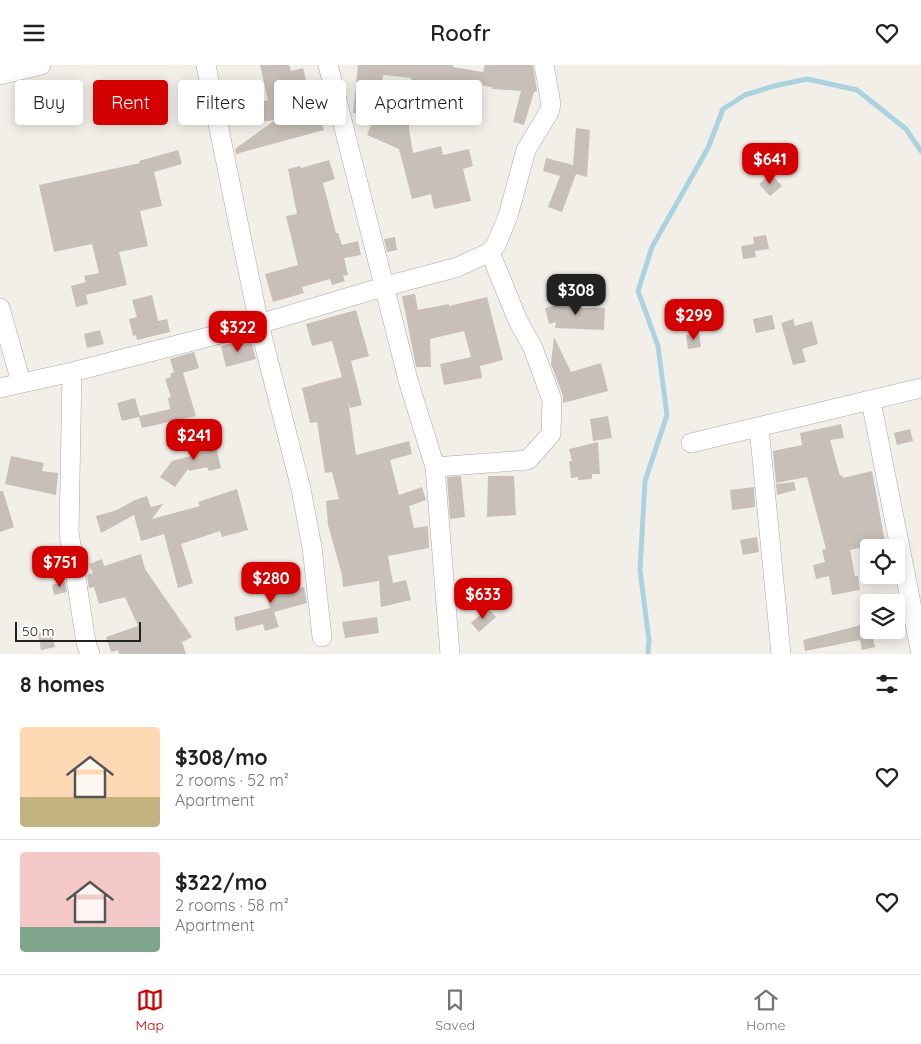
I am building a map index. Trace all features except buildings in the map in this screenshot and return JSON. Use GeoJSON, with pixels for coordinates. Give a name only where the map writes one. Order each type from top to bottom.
{"type":"FeatureCollection","features":[{"type":"Feature","properties":{"kind":"street"},"geometry":{"type":"LineString","coordinates":[[8,70],[41,65]]}},
{"type":"Feature","properties":{"kind":"street"},"geometry":{"type":"LineString","coordinates":[[206,65],[259,324],[301,489],[312,547],[322,637]]}},
{"type":"Feature","properties":{"kind":"street"},"geometry":{"type":"LineString","coordinates":[[328,65],[383,287],[408,380],[435,467],[450,654]]}},
{"type":"Feature","properties":{"kind":"street"},"geometry":{"type":"LineString","coordinates":[[0,388],[72,372],[259,324],[458,267],[490,252],[496,245],[508,216],[526,150],[549,112],[551,104],[544,65]]}},
{"type":"Feature","properties":{"kind":"street"},"geometry":{"type":"LineString","coordinates":[[435,467],[528,460],[551,434],[552,400],[532,348],[518,321],[490,252]]}},
{"type":"Feature","properties":{"kind":"street"},"geometry":{"type":"LineString","coordinates":[[0,308],[21,382]]}},
{"type":"Feature","properties":{"kind":"street"},"geometry":{"type":"LineString","coordinates":[[72,372],[69,531],[86,643],[90,654]]}},
{"type":"Feature","properties":{"kind":"street"},"geometry":{"type":"LineString","coordinates":[[691,443],[921,388]]}},
{"type":"Feature","properties":{"kind":"street"},"geometry":{"type":"LineString","coordinates":[[871,401],[921,654]]}},
{"type":"Feature","properties":{"kind":"street"},"geometry":{"type":"LineString","coordinates":[[759,427],[781,654]]}},
{"type":"Feature","properties":{"kind":"waterway"},"geometry":{"type":"LineString","coordinates":[[648,654],[649,640],[640,570],[645,481],[667,415],[658,346],[638,291],[652,247],[708,148],[723,109],[745,95],[807,79],[857,90],[906,129],[921,151]]}}]}
